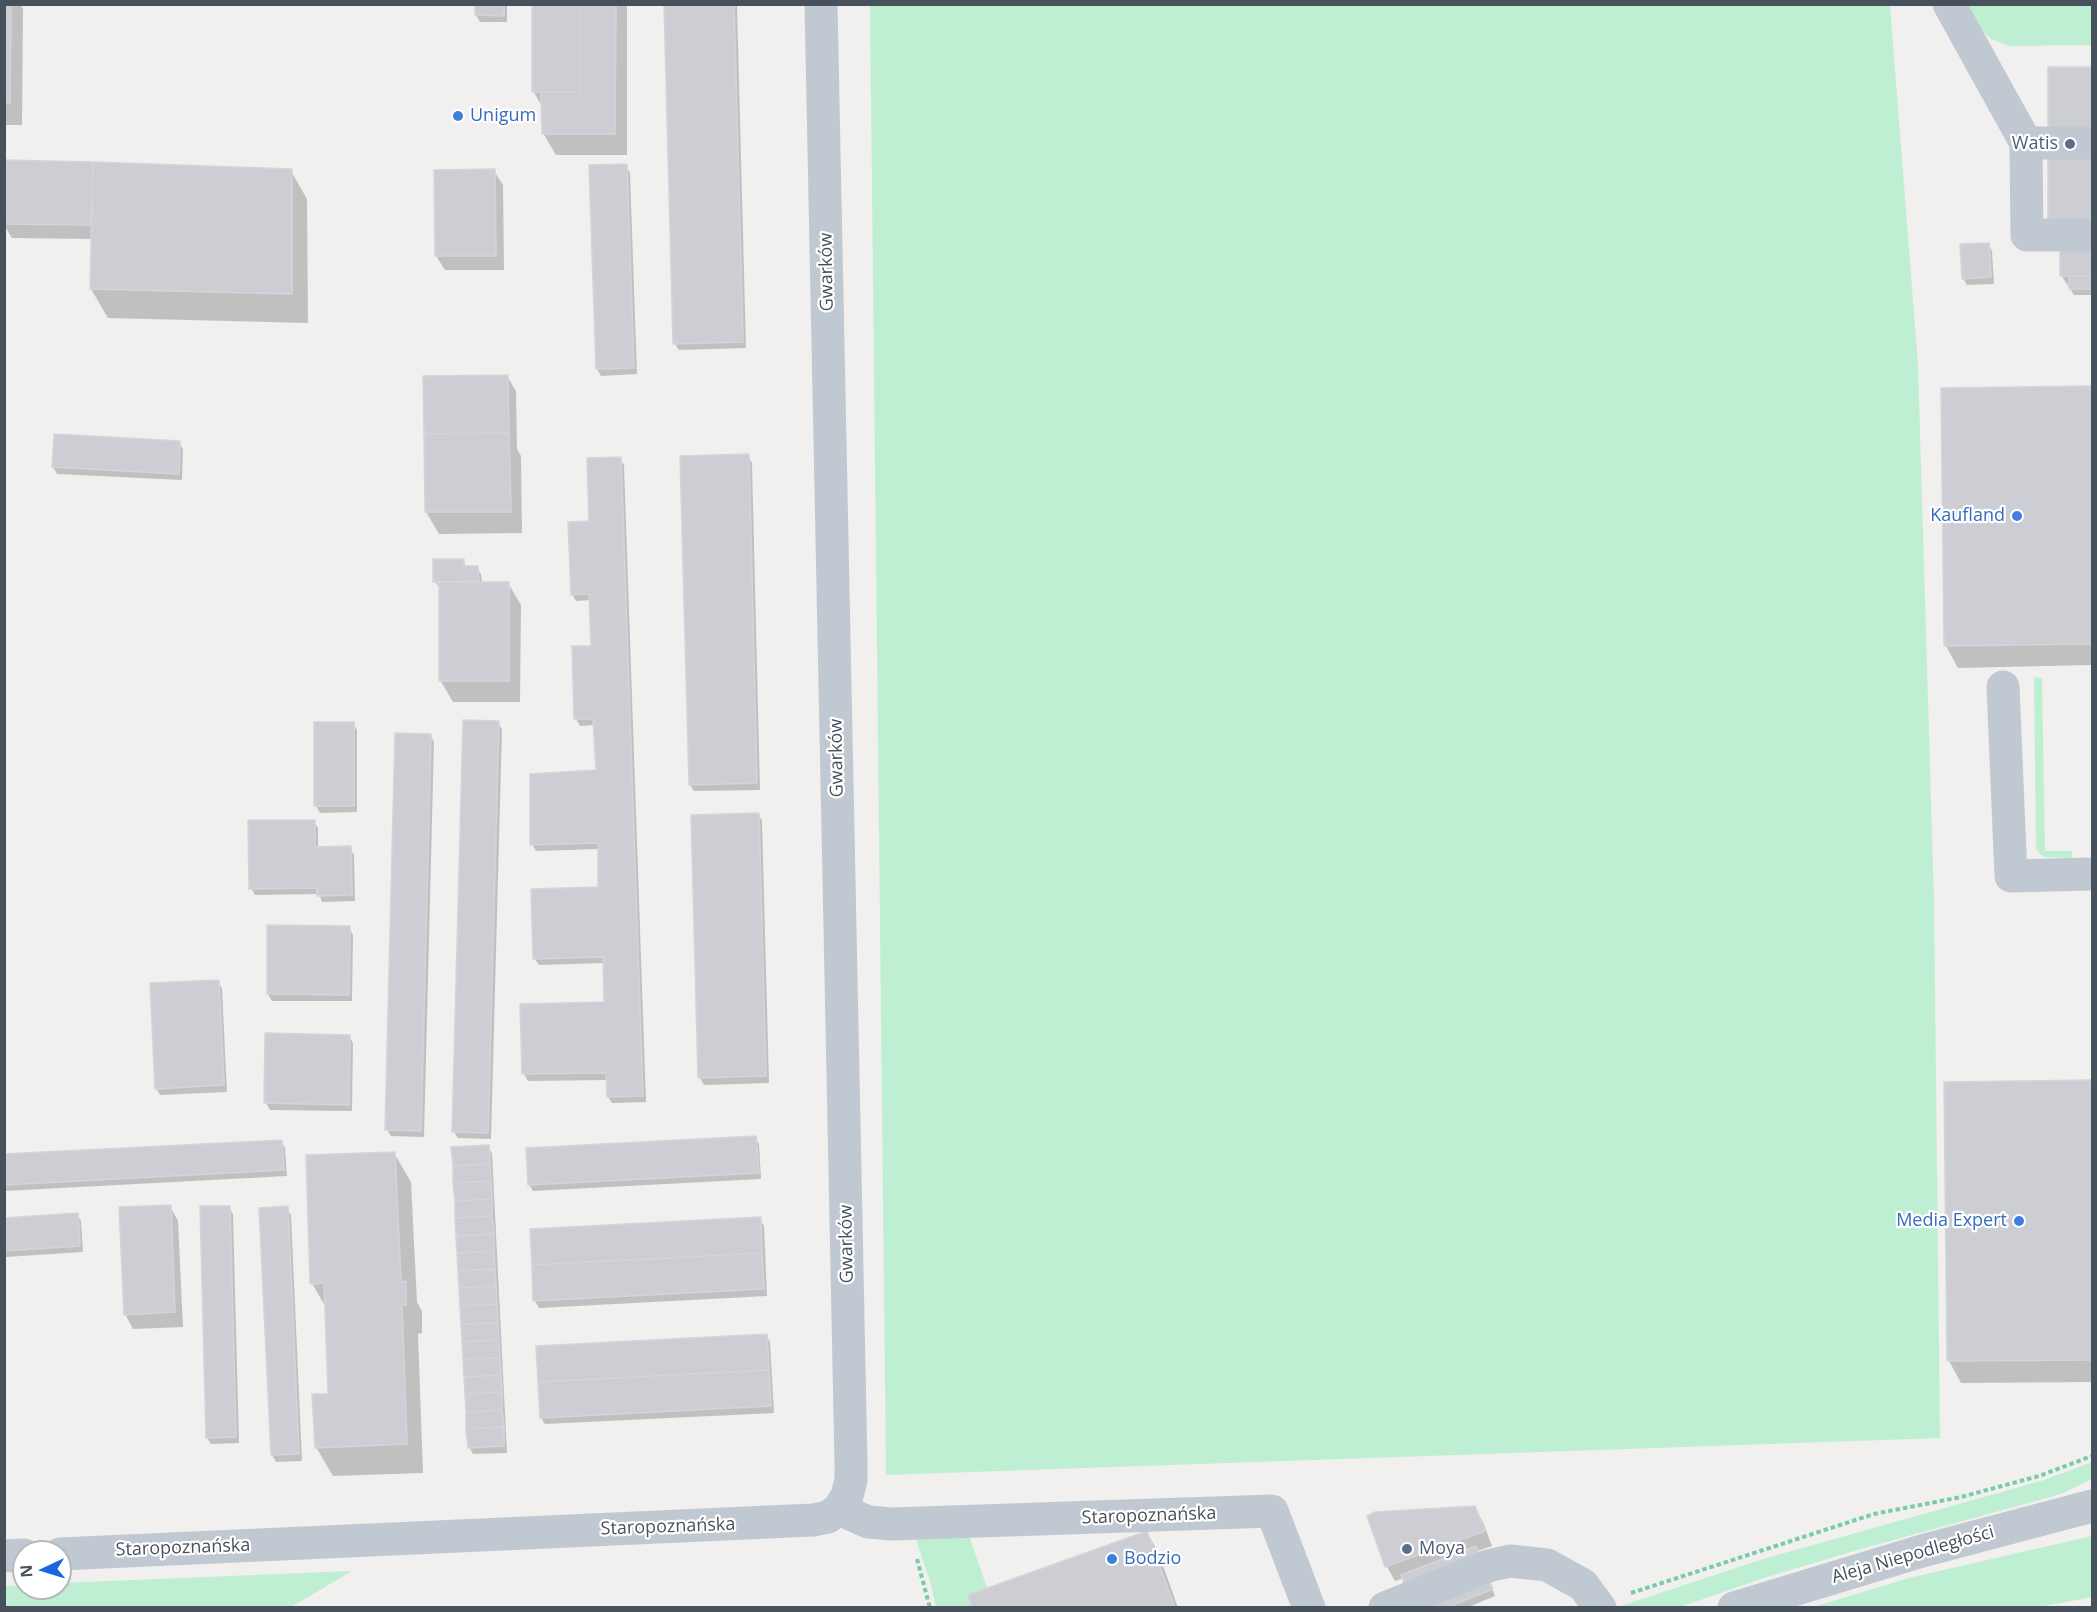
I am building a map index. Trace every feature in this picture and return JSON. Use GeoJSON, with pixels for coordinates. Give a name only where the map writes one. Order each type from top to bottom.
{"type":"FeatureCollection","features":[{"type":"Feature","properties":{"kind":"street","name":"Gwarków"},"geometry":{"type":"LineString","coordinates":[[821,4],[851,1463],[851,1480],[847,1496],[839,1509]]}},
{"type":"Feature","properties":{"kind":"street"},"geometry":{"type":"LineString","coordinates":[[1949,4],[2026,143],[2027,235],[2092,235]]}},
{"type":"Feature","properties":{"kind":"street"},"geometry":{"type":"LineString","coordinates":[[2026,143],[2092,143]]}},
{"type":"Feature","properties":{"kind":"street"},"geometry":{"type":"LineString","coordinates":[[2003,687],[2011,876],[2092,874]]}},
{"type":"Feature","properties":{"kind":"street","name":"Aleja Niepodległości"},"geometry":{"type":"LineString","coordinates":[[1734,1608],[1922,1551],[2092,1506]]}},
{"type":"Feature","properties":{"kind":"street","name":"Staropoznańska"},"geometry":{"type":"LineString","coordinates":[[72,1553],[774,1523],[828,1517],[839,1509],[868,1522],[892,1524],[1272,1511],[1309,1608]]}},
{"type":"Feature","properties":{"kind":"street"},"geometry":{"type":"LineString","coordinates":[[1385,1608],[1488,1566],[1510,1561],[1546,1566],[1583,1584],[1599,1606]]}},
{"type":"Feature","properties":{"kind":"path"},"geometry":{"type":"LineString","coordinates":[[1599,1606],[1874,1514],[1972,1494],[2039,1476],[2092,1456]]}},
{"type":"Feature","properties":{"kind":"green space"},"geometry":{"type":"Polygon","coordinates":[[[870,5],[1890,5],[1918,365],[1934,901],[1940,1438],[886,1475],[870,5]]]}},
{"type":"Feature","properties":{"kind":"green space"},"geometry":{"type":"Polygon","coordinates":[[[1966,5],[2092,5],[2092,45],[2009,46],[1991,39],[1977,25],[1966,5]]]}},
{"type":"Feature","properties":{"kind":"green space"},"geometry":{"type":"Polygon","coordinates":[[[2034,677],[2042,678],[2045,851],[2072,851],[2072,858],[2046,857],[2036,849],[2034,677]]]}},
{"type":"Feature","properties":{"kind":"green space"},"geometry":{"type":"Polygon","coordinates":[[[2092,1462],[2092,1479],[2061,1494],[1861,1549],[1767,1577],[1680,1607],[1618,1607],[1763,1559],[2041,1481],[2092,1462]]]}},
{"type":"Feature","properties":{"kind":"green space"},"geometry":{"type":"Polygon","coordinates":[[[969,1535],[987,1588],[968,1595],[972,1607],[936,1607],[915,1537],[969,1535]]]}},
{"type":"Feature","properties":{"kind":"green space"},"geometry":{"type":"Polygon","coordinates":[[[2092,1536],[2092,1597],[2034,1608],[1813,1607],[1909,1578],[2092,1536]]]}},
{"type":"Feature","properties":{"kind":"green space"},"geometry":{"type":"Polygon","coordinates":[[[352,1571],[291,1607],[5,1607],[5,1586],[12,1586],[12,1600],[72,1600],[72,1583],[352,1571]]]}},
{"type":"Feature","properties":{"kind":"building"},"geometry":{"type":"Polygon","coordinates":[[[4,4],[11,4],[10,103],[4,103],[4,4]]]}},
{"type":"Feature","properties":{"kind":"building"},"geometry":{"type":"Polygon","coordinates":[[[475,4],[504,4],[504,16],[475,15],[475,4]]]}},
{"type":"Feature","properties":{"kind":"building"},"geometry":{"type":"Polygon","coordinates":[[[532,4],[580,4],[580,92],[532,92],[532,4]]]}},
{"type":"Feature","properties":{"kind":"building"},"geometry":{"type":"Polygon","coordinates":[[[580,4],[616,4],[615,134],[542,134],[541,92],[580,92],[580,4]]]}},
{"type":"Feature","properties":{"kind":"building"},"geometry":{"type":"Polygon","coordinates":[[[664,4],[734,4],[743,342],[673,344],[664,4]]]}},
{"type":"Feature","properties":{"kind":"building","name":"Watis"},"geometry":{"type":"Polygon","coordinates":[[[2048,67],[2092,67],[2092,221],[2048,221],[2048,67]]]}},
{"type":"Feature","properties":{"kind":"building"},"geometry":{"type":"Polygon","coordinates":[[[4,160],[93,162],[91,225],[4,224],[4,160]]]}},
{"type":"Feature","properties":{"kind":"building"},"geometry":{"type":"Polygon","coordinates":[[[93,162],[292,169],[292,294],[90,289],[93,162]]]}},
{"type":"Feature","properties":{"kind":"building"},"geometry":{"type":"Polygon","coordinates":[[[627,164],[634,368],[596,369],[589,165],[627,164]]]}},
{"type":"Feature","properties":{"kind":"building"},"geometry":{"type":"Polygon","coordinates":[[[495,169],[496,256],[435,256],[434,170],[495,169]]]}},
{"type":"Feature","properties":{"kind":"building"},"geometry":{"type":"Polygon","coordinates":[[[1989,243],[1991,277],[1962,279],[1960,244],[1989,243]]]}},
{"type":"Feature","properties":{"kind":"building"},"geometry":{"type":"Polygon","coordinates":[[[2092,247],[2092,276],[2060,276],[2060,248],[2092,247]]]}},
{"type":"Feature","properties":{"kind":"building"},"geometry":{"type":"Polygon","coordinates":[[[2069,276],[2092,276],[2092,289],[2069,289],[2069,276]]]}},
{"type":"Feature","properties":{"kind":"building"},"geometry":{"type":"Polygon","coordinates":[[[508,375],[509,433],[424,434],[423,376],[508,375]]]}},
{"type":"Feature","properties":{"kind":"building","name":"Kaufland"},"geometry":{"type":"Polygon","coordinates":[[[2092,386],[2092,644],[1944,646],[1941,388],[2092,386]]]}},
{"type":"Feature","properties":{"kind":"building"},"geometry":{"type":"Polygon","coordinates":[[[509,433],[511,512],[425,512],[424,434],[509,433]]]}},
{"type":"Feature","properties":{"kind":"building"},"geometry":{"type":"Polygon","coordinates":[[[54,434],[180,441],[179,474],[52,467],[54,434]]]}},
{"type":"Feature","properties":{"kind":"building"},"geometry":{"type":"Polygon","coordinates":[[[749,454],[757,783],[689,785],[680,456],[749,454]]]}},
{"type":"Feature","properties":{"kind":"building"},"geometry":{"type":"Polygon","coordinates":[[[621,457],[643,1096],[607,1097],[606,1073],[522,1074],[520,1004],[604,1002],[603,957],[533,959],[531,889],[598,887],[598,843],[530,845],[530,774],[596,770],[593,719],[574,719],[572,646],[591,646],[589,594],[571,595],[568,522],[589,521],[587,458],[621,457]]]}},
{"type":"Feature","properties":{"kind":"building"},"geometry":{"type":"Polygon","coordinates":[[[433,559],[464,559],[464,566],[478,566],[479,581],[433,582],[433,559]]]}},
{"type":"Feature","properties":{"kind":"building"},"geometry":{"type":"Polygon","coordinates":[[[439,582],[509,582],[509,681],[439,681],[439,582]]]}},
{"type":"Feature","properties":{"kind":"building"},"geometry":{"type":"Polygon","coordinates":[[[463,720],[499,721],[488,1133],[452,1132],[463,720]]]}},
{"type":"Feature","properties":{"kind":"building"},"geometry":{"type":"Polygon","coordinates":[[[314,722],[354,722],[354,806],[314,806],[314,722]]]}},
{"type":"Feature","properties":{"kind":"building"},"geometry":{"type":"Polygon","coordinates":[[[395,733],[431,734],[421,1131],[385,1130],[395,733]]]}},
{"type":"Feature","properties":{"kind":"building"},"geometry":{"type":"Polygon","coordinates":[[[759,813],[766,1076],[698,1078],[691,815],[759,813]]]}},
{"type":"Feature","properties":{"kind":"building"},"geometry":{"type":"Polygon","coordinates":[[[248,820],[315,820],[315,847],[351,846],[352,895],[317,896],[317,888],[249,889],[248,820]]]}},
{"type":"Feature","properties":{"kind":"building"},"geometry":{"type":"Polygon","coordinates":[[[267,925],[350,926],[349,995],[267,994],[267,925]]]}},
{"type":"Feature","properties":{"kind":"building"},"geometry":{"type":"Polygon","coordinates":[[[219,980],[224,1085],[155,1089],[150,983],[219,980]]]}},
{"type":"Feature","properties":{"kind":"building"},"geometry":{"type":"Polygon","coordinates":[[[265,1033],[350,1035],[349,1105],[264,1103],[265,1033]]]}},
{"type":"Feature","properties":{"kind":"building","name":"Media Expert"},"geometry":{"type":"Polygon","coordinates":[[[2092,1080],[2092,1360],[1947,1361],[1944,1082],[2092,1080]]]}},
{"type":"Feature","properties":{"kind":"building"},"geometry":{"type":"Polygon","coordinates":[[[756,1136],[759,1173],[528,1185],[526,1148],[756,1136]]]}},
{"type":"Feature","properties":{"kind":"building"},"geometry":{"type":"Polygon","coordinates":[[[282,1140],[284,1170],[4,1185],[4,1154],[282,1140]]]}},
{"type":"Feature","properties":{"kind":"building"},"geometry":{"type":"Polygon","coordinates":[[[489,1145],[490,1164],[453,1166],[451,1147],[489,1145]]]}},
{"type":"Feature","properties":{"kind":"building"},"geometry":{"type":"Polygon","coordinates":[[[395,1152],[401,1282],[406,1281],[406,1305],[402,1305],[407,1444],[315,1448],[312,1394],[328,1394],[324,1283],[310,1284],[306,1155],[395,1152]]]}},
{"type":"Feature","properties":{"kind":"building"},"geometry":{"type":"Polygon","coordinates":[[[490,1164],[491,1181],[453,1183],[453,1166],[490,1164]]]}},
{"type":"Feature","properties":{"kind":"building"},"geometry":{"type":"Polygon","coordinates":[[[491,1181],[492,1199],[455,1201],[453,1183],[491,1181]]]}},
{"type":"Feature","properties":{"kind":"building"},"geometry":{"type":"Polygon","coordinates":[[[492,1199],[492,1216],[455,1218],[455,1201],[492,1199]]]}},
{"type":"Feature","properties":{"kind":"building"},"geometry":{"type":"Polygon","coordinates":[[[171,1205],[175,1312],[124,1315],[119,1207],[171,1205]]]}},
{"type":"Feature","properties":{"kind":"building"},"geometry":{"type":"Polygon","coordinates":[[[200,1206],[230,1206],[236,1437],[206,1438],[200,1206]]]}},
{"type":"Feature","properties":{"kind":"building"},"geometry":{"type":"Polygon","coordinates":[[[288,1206],[299,1454],[271,1455],[259,1208],[288,1206]]]}},
{"type":"Feature","properties":{"kind":"building"},"geometry":{"type":"Polygon","coordinates":[[[78,1213],[80,1246],[4,1251],[4,1218],[78,1213]]]}},
{"type":"Feature","properties":{"kind":"building"},"geometry":{"type":"Polygon","coordinates":[[[492,1216],[494,1234],[456,1236],[455,1218],[492,1216]]]}},
{"type":"Feature","properties":{"kind":"building"},"geometry":{"type":"Polygon","coordinates":[[[761,1217],[762,1253],[532,1265],[530,1229],[761,1217]]]}},
{"type":"Feature","properties":{"kind":"building"},"geometry":{"type":"Polygon","coordinates":[[[494,1234],[494,1251],[457,1253],[456,1236],[494,1234]]]}},
{"type":"Feature","properties":{"kind":"building"},"geometry":{"type":"Polygon","coordinates":[[[494,1251],[495,1269],[458,1271],[457,1253],[494,1251]]]}},
{"type":"Feature","properties":{"kind":"building"},"geometry":{"type":"Polygon","coordinates":[[[762,1253],[764,1289],[533,1301],[532,1265],[762,1253]]]}},
{"type":"Feature","properties":{"kind":"building"},"geometry":{"type":"Polygon","coordinates":[[[495,1269],[496,1286],[459,1288],[458,1271],[495,1269]]]}},
{"type":"Feature","properties":{"kind":"building"},"geometry":{"type":"Polygon","coordinates":[[[496,1286],[497,1304],[460,1306],[459,1288],[496,1286]]]}},
{"type":"Feature","properties":{"kind":"building"},"geometry":{"type":"Polygon","coordinates":[[[497,1304],[498,1323],[461,1324],[460,1306],[497,1304]]]}},
{"type":"Feature","properties":{"kind":"building"},"geometry":{"type":"Polygon","coordinates":[[[498,1323],[499,1340],[462,1342],[461,1324],[498,1323]]]}},
{"type":"Feature","properties":{"kind":"building"},"geometry":{"type":"Polygon","coordinates":[[[767,1334],[769,1370],[538,1382],[536,1346],[767,1334]]]}},
{"type":"Feature","properties":{"kind":"building"},"geometry":{"type":"Polygon","coordinates":[[[499,1340],[500,1358],[463,1359],[462,1342],[499,1340]]]}},
{"type":"Feature","properties":{"kind":"building"},"geometry":{"type":"Polygon","coordinates":[[[500,1358],[501,1375],[464,1377],[463,1359],[500,1358]]]}},
{"type":"Feature","properties":{"kind":"building"},"geometry":{"type":"Polygon","coordinates":[[[769,1370],[771,1406],[540,1418],[538,1382],[769,1370]]]}},
{"type":"Feature","properties":{"kind":"building"},"geometry":{"type":"Polygon","coordinates":[[[501,1375],[502,1392],[465,1394],[464,1377],[501,1375]]]}},
{"type":"Feature","properties":{"kind":"building"},"geometry":{"type":"Polygon","coordinates":[[[502,1392],[502,1410],[466,1412],[465,1394],[502,1392]]]}},
{"type":"Feature","properties":{"kind":"building"},"geometry":{"type":"Polygon","coordinates":[[[502,1410],[504,1427],[466,1429],[466,1412],[502,1410]]]}},
{"type":"Feature","properties":{"kind":"building"},"geometry":{"type":"Polygon","coordinates":[[[504,1427],[504,1446],[468,1448],[466,1429],[504,1427]]]}},
{"type":"Feature","properties":{"kind":"building","name":"Moya"},"geometry":{"type":"Polygon","coordinates":[[[1475,1506],[1485,1531],[1385,1567],[1367,1516],[1375,1512],[1475,1506]]]}},
{"type":"Feature","properties":{"kind":"building","name":"Bodzio"},"geometry":{"type":"Polygon","coordinates":[[[1147,1531],[1175,1608],[972,1608],[968,1595],[1147,1531]]]}},
{"type":"Feature","properties":{"kind":"building"},"geometry":{"type":"Polygon","coordinates":[[[1476,1546],[1493,1589],[1445,1608],[1414,1608],[1401,1575],[1476,1546]]]}},
{"type":"Feature","properties":{"kind":"place","name":"Unigum"},"geometry":{"type":"Point","coordinates":[458,116]}},
{"type":"Feature","properties":{"kind":"place","name":"Watis"},"geometry":{"type":"Point","coordinates":[2070,144]}},
{"type":"Feature","properties":{"kind":"place","name":"Kaufland"},"geometry":{"type":"Point","coordinates":[2017,516]}},
{"type":"Feature","properties":{"kind":"place","name":"Media Expert"},"geometry":{"type":"Point","coordinates":[2019,1221]}},
{"type":"Feature","properties":{"kind":"place","name":"Moya"},"geometry":{"type":"Point","coordinates":[1407,1549]}},
{"type":"Feature","properties":{"kind":"place","name":"Bodzio"},"geometry":{"type":"Point","coordinates":[1112,1559]}}]}
